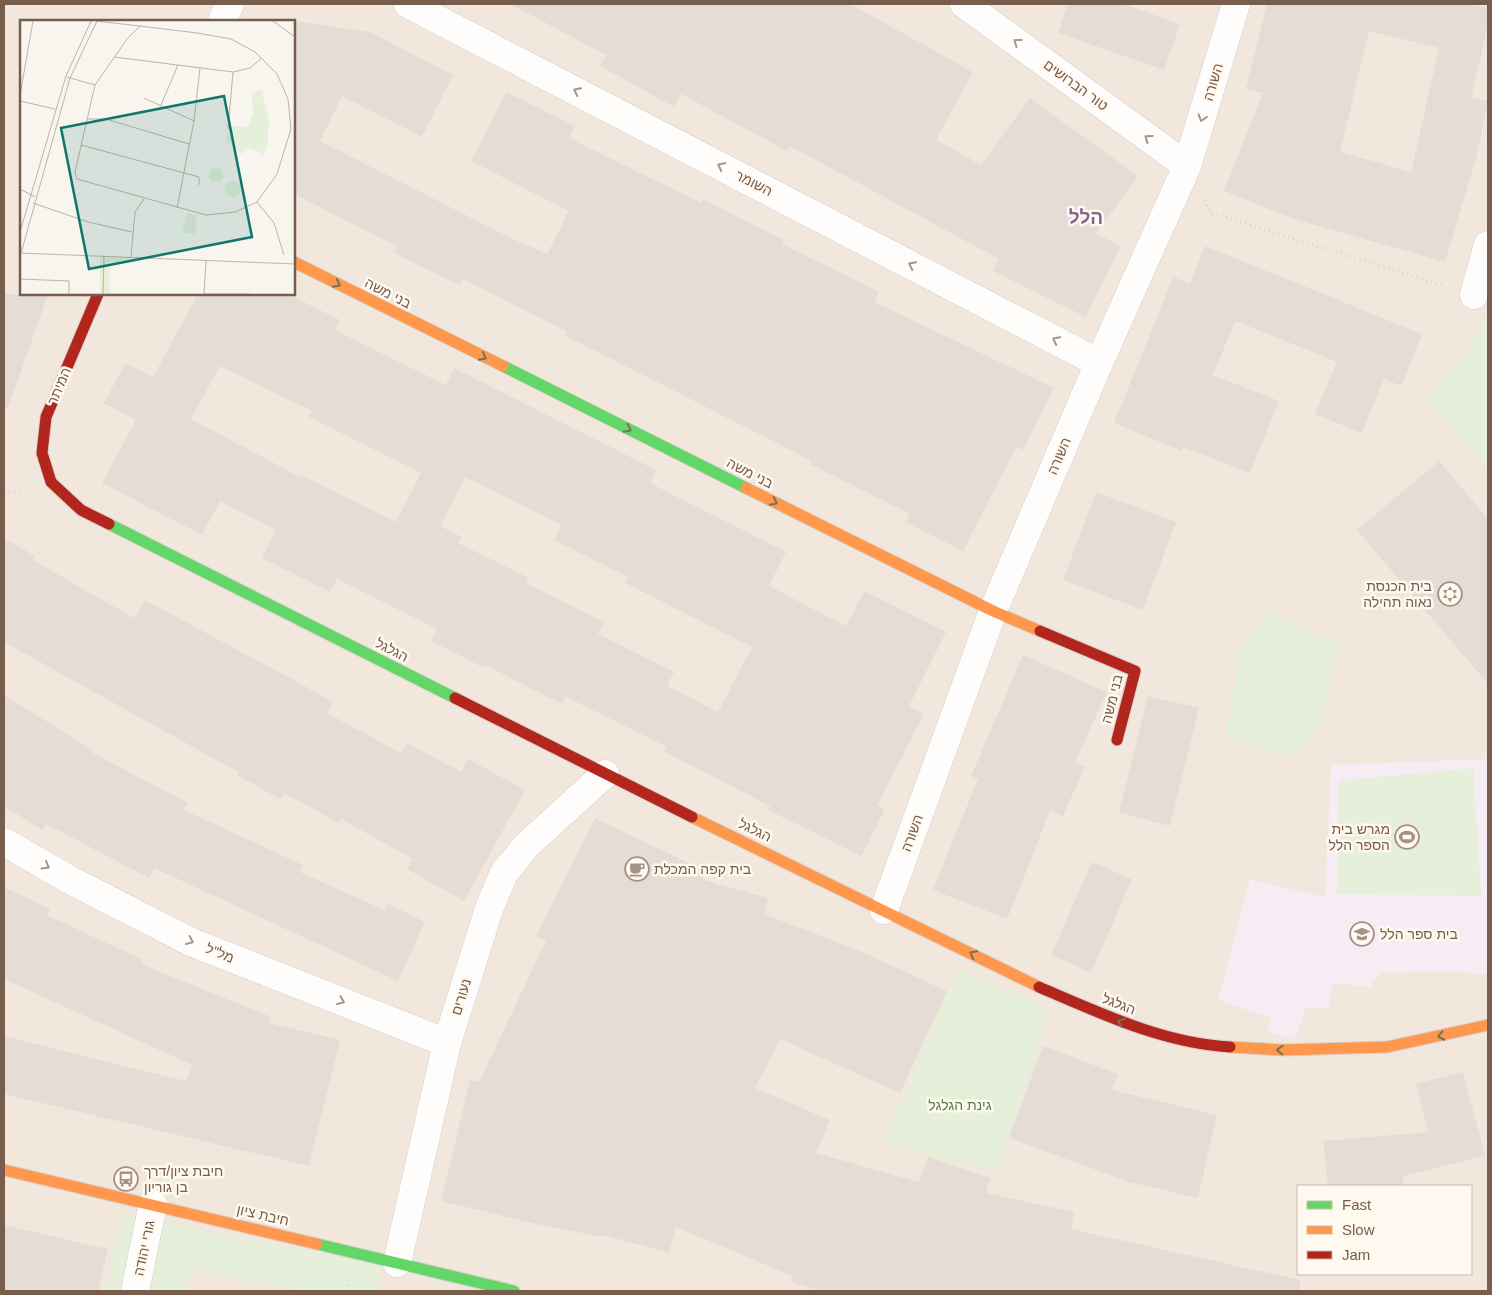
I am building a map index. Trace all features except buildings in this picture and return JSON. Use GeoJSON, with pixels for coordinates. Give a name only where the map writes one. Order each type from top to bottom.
{"type":"FeatureCollection","features":[{"type":"Feature","properties":{"kind":"street"},"geometry":{"type":"LineString","coordinates":[[222,20],[230,4]]}},
{"type":"Feature","properties":{"kind":"street","name":"השומר"},"geometry":{"type":"LineString","coordinates":[[408,4],[1099,363]]}},
{"type":"Feature","properties":{"kind":"street","name":"טור הברושים"},"geometry":{"type":"LineString","coordinates":[[964,4],[1188,166]]}},
{"type":"Feature","properties":{"kind":"street","name":"השורה"},"geometry":{"type":"LineString","coordinates":[[884,910],[993,611],[1099,363],[1188,166],[1236,4]]}},
{"type":"Feature","properties":{"kind":"street"},"geometry":{"type":"LineString","coordinates":[[1474,295],[1488,245]]}},
{"type":"Feature","properties":{"kind":"street","name":"בני משה"},"geometry":{"type":"LineString","coordinates":[[295,262],[993,611],[1135,671],[1118,740]]}},
{"type":"Feature","properties":{"kind":"street","name":"המיתר"},"geometry":{"type":"LineString","coordinates":[[51,482],[42,453],[46,417],[98,295]]}},
{"type":"Feature","properties":{"kind":"street","name":"הגלגל"},"geometry":{"type":"LineString","coordinates":[[51,482],[81,510],[605,774],[1023,980],[1123,1023],[1200,1045],[1283,1050],[1387,1047],[1488,1025]]}},
{"type":"Feature","properties":{"kind":"street","name":"נעורים"},"geometry":{"type":"LineString","coordinates":[[397,1263],[447,1043],[489,909],[504,872],[527,845],[605,774]]}},
{"type":"Feature","properties":{"kind":"street","name":"מל\"ל"},"geometry":{"type":"LineString","coordinates":[[4,842],[70,880],[192,942],[447,1043]]}},
{"type":"Feature","properties":{"kind":"street","name":"חיבת ציון"},"geometry":{"type":"LineString","coordinates":[[4,1170],[514,1291]]}},
{"type":"Feature","properties":{"kind":"street","name":"גורי יהודה"},"geometry":{"type":"LineString","coordinates":[[135,1291],[153,1204]]}},
{"type":"Feature","properties":{"kind":"path"},"geometry":{"type":"LineString","coordinates":[[1188,166],[1211,213],[1474,295]]}},
{"type":"Feature","properties":{"kind":"shaded area"},"geometry":{"type":"Polygon","coordinates":[[[4,4],[1488,4],[1488,1291],[4,1291],[4,4]]]}},
{"type":"Feature","properties":{"kind":"shaded area","name":"בית ספר הלל"},"geometry":{"type":"Polygon","coordinates":[[[1488,759],[1488,975],[1452,971],[1379,973],[1371,987],[1333,983],[1328,1009],[1306,1007],[1295,1040],[1268,1032],[1270,1018],[1218,1000],[1250,879],[1325,897],[1331,765],[1488,759]]]}},
{"type":"Feature","properties":{"kind":"green space"},"geometry":{"type":"Polygon","coordinates":[[[1488,310],[1488,470],[1429,400],[1473,340],[1488,310]]]}},
{"type":"Feature","properties":{"kind":"green space"},"geometry":{"type":"Polygon","coordinates":[[[1266,611],[1339,645],[1319,722],[1296,757],[1226,738],[1240,654],[1266,611]]]}},
{"type":"Feature","properties":{"kind":"green space","name":"מגרש בית הספר הלל"},"geometry":{"type":"Polygon","coordinates":[[[1473,768],[1481,896],[1337,894],[1338,781],[1473,768]]]}},
{"type":"Feature","properties":{"kind":"green space","name":"גינת הגלגל"},"geometry":{"type":"Polygon","coordinates":[[[959,968],[1050,1010],[996,1171],[883,1143],[959,968]]]}},
{"type":"Feature","properties":{"kind":"green space"},"geometry":{"type":"Polygon","coordinates":[[[122,1212],[192,1229],[381,1265],[376,1291],[305,1291],[191,1270],[187,1291],[105,1291],[122,1212]]]}},
{"type":"Feature","properties":{"kind":"traffic: fast"},"geometry":{"type":"LineString","coordinates":[[503,366],[746,488]]}},
{"type":"Feature","properties":{"kind":"traffic: fast"},"geometry":{"type":"LineString","coordinates":[[109,524],[455,698]]}},
{"type":"Feature","properties":{"kind":"traffic: fast"},"geometry":{"type":"LineString","coordinates":[[317,1244],[514,1291]]}},
{"type":"Feature","properties":{"kind":"traffic: slow"},"geometry":{"type":"LineString","coordinates":[[295,262],[503,366]]}},
{"type":"Feature","properties":{"kind":"traffic: slow"},"geometry":{"type":"LineString","coordinates":[[746,488],[993,611],[1040,631]]}},
{"type":"Feature","properties":{"kind":"traffic: slow"},"geometry":{"type":"LineString","coordinates":[[692,817],[1039,987]]}},
{"type":"Feature","properties":{"kind":"traffic: slow"},"geometry":{"type":"LineString","coordinates":[[1230,1047],[1283,1050],[1387,1047],[1488,1025]]}},
{"type":"Feature","properties":{"kind":"traffic: slow"},"geometry":{"type":"LineString","coordinates":[[4,1170],[317,1244]]}},
{"type":"Feature","properties":{"kind":"traffic: jam"},"geometry":{"type":"LineString","coordinates":[[98,295],[46,417],[42,453],[51,482],[81,510],[109,524]]}},
{"type":"Feature","properties":{"kind":"traffic: jam"},"geometry":{"type":"LineString","coordinates":[[1040,631],[1135,671],[1117,740]]}},
{"type":"Feature","properties":{"kind":"traffic: jam"},"geometry":{"type":"LineString","coordinates":[[455,698],[692,817]]}},
{"type":"Feature","properties":{"kind":"traffic: jam"},"geometry":{"type":"LineString","coordinates":[[1039,987],[1108,1016],[1156,1033],[1180,1040],[1230,1047]]}},
{"type":"Feature","properties":{"kind":"place","name":"בית הכנסת נאוה תהילה"},"geometry":{"type":"Point","coordinates":[1450,594]}},
{"type":"Feature","properties":{"kind":"place","name":"מגרש בית הספר הלל"},"geometry":{"type":"Point","coordinates":[1407,837]}},
{"type":"Feature","properties":{"kind":"place","name":"בית קפה המכלת"},"geometry":{"type":"Point","coordinates":[637,869]}},
{"type":"Feature","properties":{"kind":"place","name":"בית ספר הלל"},"geometry":{"type":"Point","coordinates":[1362,934]}},
{"type":"Feature","properties":{"kind":"place","name":"חיבת ציון/דרך בן גוריון"},"geometry":{"type":"Point","coordinates":[126,1179]}},
{"type":"Feature","properties":{"kind":"district","name":"הלל"},"geometry":{"type":"Point","coordinates":[1086,217]}}]}
